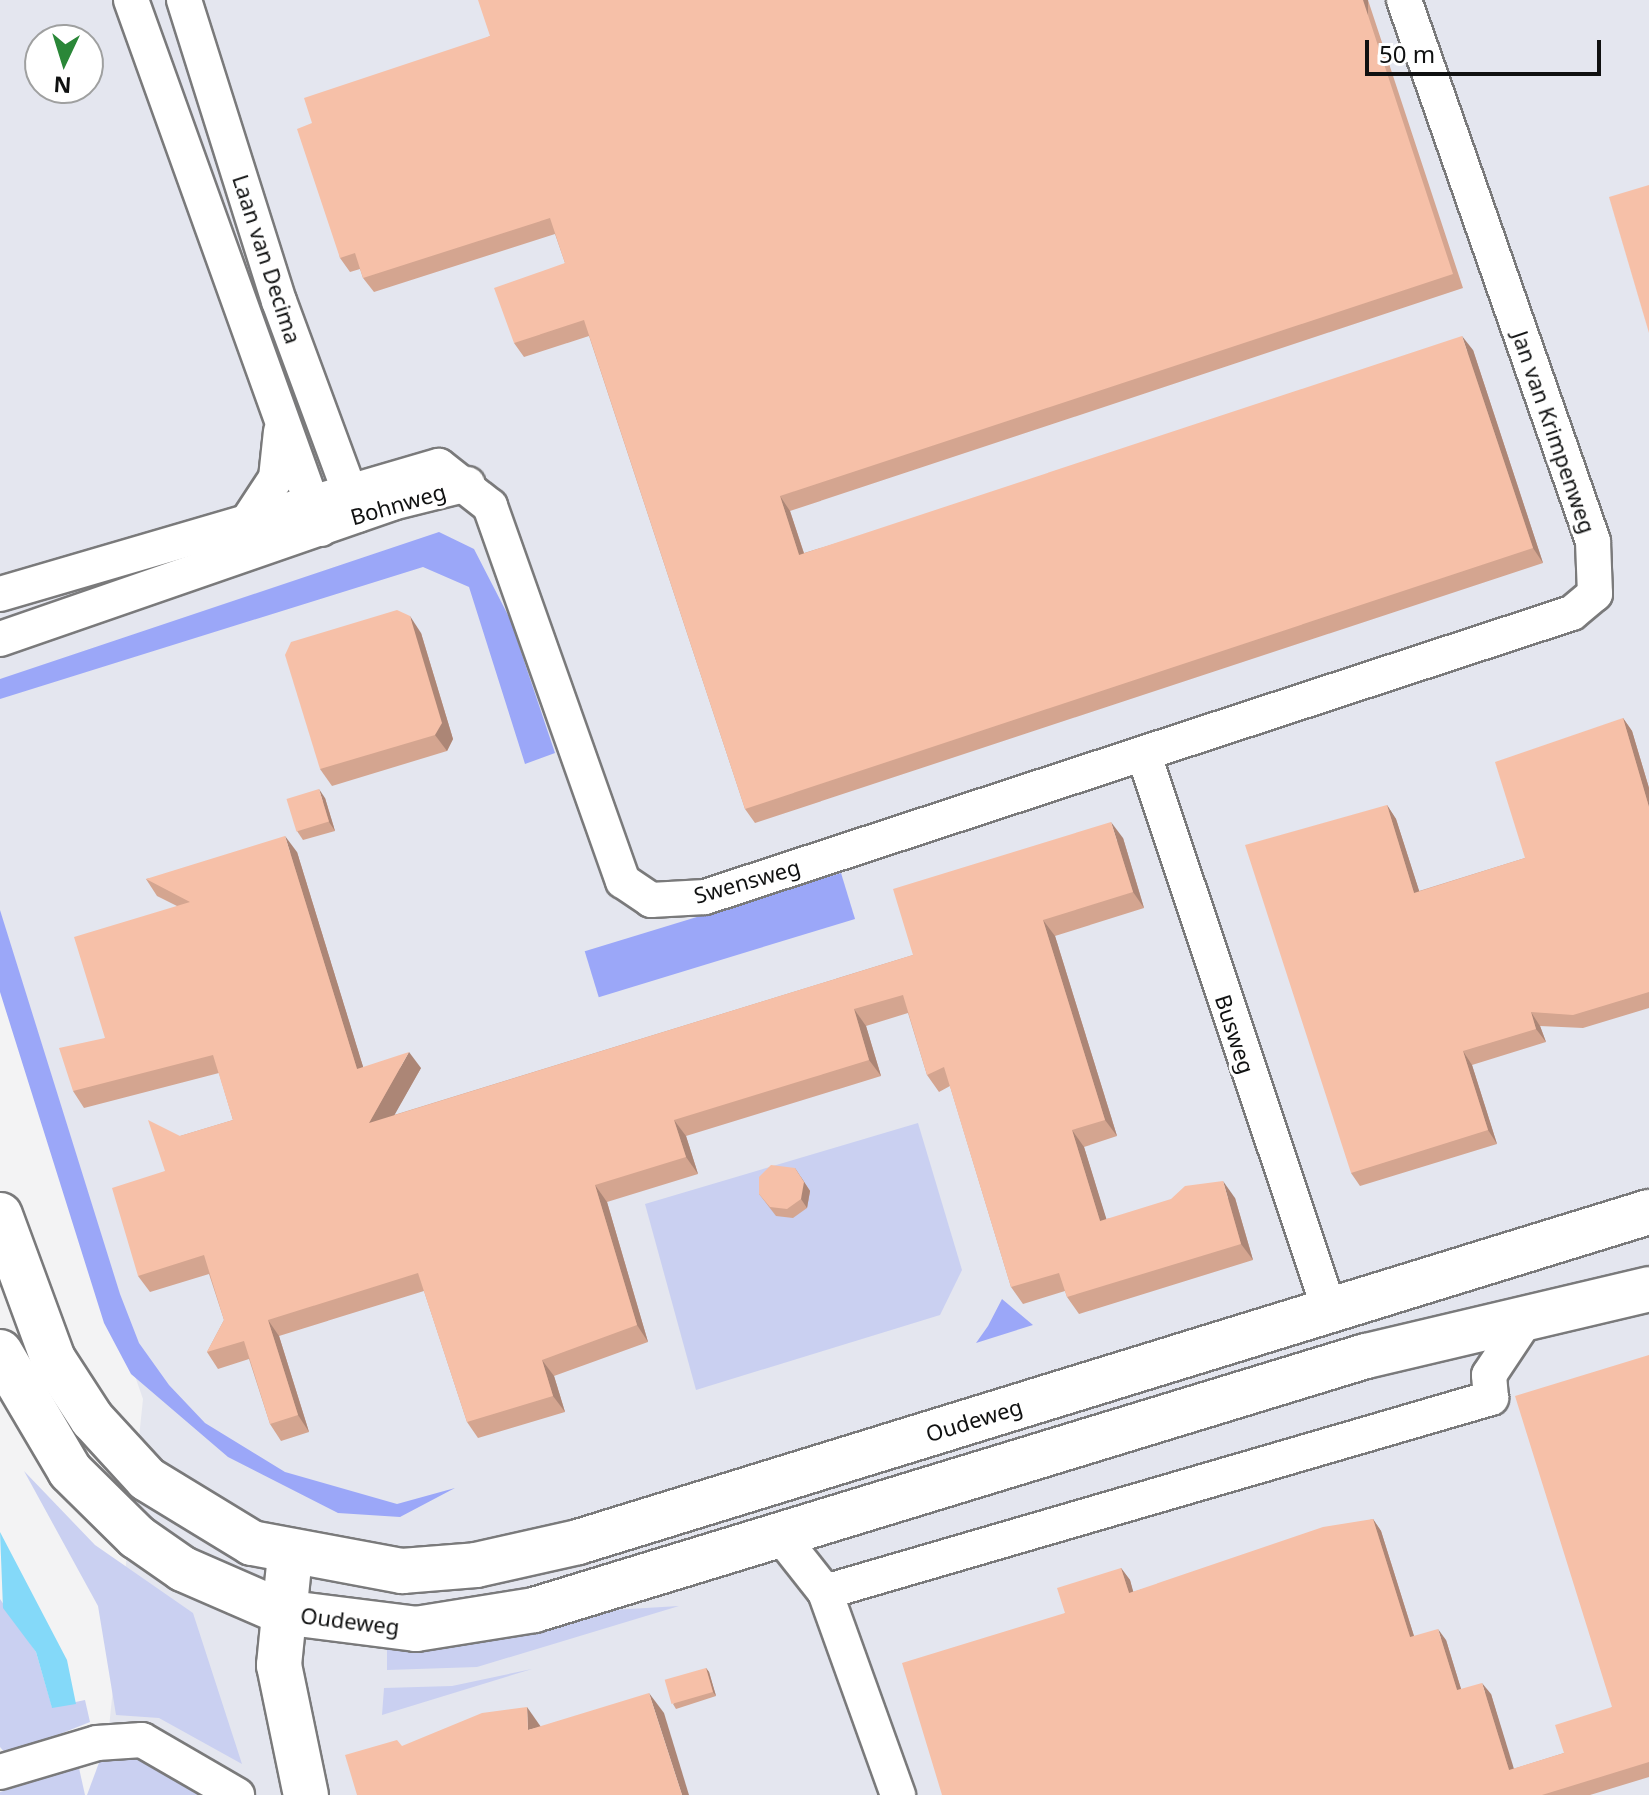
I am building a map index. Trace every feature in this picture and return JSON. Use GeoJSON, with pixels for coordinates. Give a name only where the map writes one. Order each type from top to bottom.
{"type":"FeatureCollection","features":[{"type":"Feature","properties":{"kind":"main road","name":"Oudeweg"},"geometry":{"type":"LineString","coordinates":[[0,1215],[53,1359],[126,1460],[213,1525],[290,1555],[402,1571],[526,1556],[1649,1212]]}},
{"type":"Feature","properties":{"kind":"main road","name":"Oudeweg"},"geometry":{"type":"LineString","coordinates":[[0,1352],[49,1442],[118,1520],[207,1584],[282,1612],[365,1628],[474,1622],[780,1535],[1366,1356],[1649,1289]]}},
{"type":"Feature","properties":{"kind":"main road"},"geometry":{"type":"LineString","coordinates":[[290,1555],[279,1665],[302,1794]]}},
{"type":"Feature","properties":{"kind":"street","name":"Laan van Decima"},"geometry":{"type":"LineString","coordinates":[[131,0],[316,514]]}},
{"type":"Feature","properties":{"kind":"street","name":"Laan van Decima"},"geometry":{"type":"LineString","coordinates":[[184,0],[279,301],[354,502]]}},
{"type":"Feature","properties":{"kind":"street","name":"Jan van Krimpenweg"},"geometry":{"type":"LineString","coordinates":[[1145,758],[1572,613],[1595,594],[1593,541],[1404,0]]}},
{"type":"Feature","properties":{"kind":"street","name":"Laan van Decima"},"geometry":{"type":"LineString","coordinates":[[249,519],[276,478],[280,418]]}},
{"type":"Feature","properties":{"kind":"street","name":"Bohnweg"},"geometry":{"type":"LineString","coordinates":[[0,639],[316,514],[354,502],[468,484]]}},
{"type":"Feature","properties":{"kind":"street","name":"Swensweg"},"geometry":{"type":"LineString","coordinates":[[468,484],[490,506],[623,881],[651,900],[705,897],[1145,758]]}},
{"type":"Feature","properties":{"kind":"street","name":"Bohnweg"},"geometry":{"type":"LineString","coordinates":[[0,594],[249,519],[316,514]]}},
{"type":"Feature","properties":{"kind":"street","name":"Busweg"},"geometry":{"type":"LineString","coordinates":[[1145,758],[1329,1309]]}},
{"type":"Feature","properties":{"kind":"street"},"geometry":{"type":"LineString","coordinates":[[841,1588],[1491,1398],[1489,1375],[1527,1318]]}},
{"type":"Feature","properties":{"kind":"street"},"geometry":{"type":"LineString","coordinates":[[780,1535],[841,1588],[854,1657],[898,1795]]}},
{"type":"Feature","properties":{"kind":"street"},"geometry":{"type":"LineString","coordinates":[[0,1772],[97,1743],[142,1740],[237,1795]]}},
{"type":"Feature","properties":{"kind":"shaded area"},"geometry":{"type":"Polygon","coordinates":[[[0,0],[1649,0],[1649,1795],[102,1795],[143,1399],[0,990],[0,0]]]}},
{"type":"Feature","properties":{"kind":"shaded area"},"geometry":{"type":"Polygon","coordinates":[[[439,532],[474,549],[510,619],[555,753],[525,764],[469,587],[423,567],[0,699],[0,679],[439,532]]]}},
{"type":"Feature","properties":{"kind":"shaded area"},"geometry":{"type":"Polygon","coordinates":[[[841,873],[855,919],[599,997],[585,951],[841,873]]]}},
{"type":"Feature","properties":{"kind":"shaded area"},"geometry":{"type":"Polygon","coordinates":[[[0,910],[120,1294],[139,1343],[169,1385],[205,1423],[285,1472],[397,1504],[455,1488],[400,1517],[338,1513],[228,1457],[131,1374],[104,1323],[0,992],[0,910]]]}},
{"type":"Feature","properties":{"kind":"shaded area"},"geometry":{"type":"Polygon","coordinates":[[[918,1123],[962,1270],[940,1315],[696,1390],[645,1204],[918,1123]]]}},
{"type":"Feature","properties":{"kind":"shaded area"},"geometry":{"type":"Polygon","coordinates":[[[1002,1299],[1033,1325],[976,1343],[988,1326],[1002,1299]]]}},
{"type":"Feature","properties":{"kind":"shaded area"},"geometry":{"type":"Polygon","coordinates":[[[24,1471],[95,1545],[193,1613],[242,1764],[159,1718],[116,1715],[98,1606],[24,1471]]]}},
{"type":"Feature","properties":{"kind":"shaded area"},"geometry":{"type":"Polygon","coordinates":[[[0,1532],[67,1660],[76,1704],[52,1708],[36,1652],[3,1608],[0,1532]]]}},
{"type":"Feature","properties":{"kind":"shaded area"},"geometry":{"type":"Polygon","coordinates":[[[0,1599],[36,1652],[52,1707],[85,1700],[90,1722],[7,1755],[0,1747],[0,1599]]]}},
{"type":"Feature","properties":{"kind":"shaded area"},"geometry":{"type":"Polygon","coordinates":[[[679,1606],[477,1667],[387,1670],[387,1648],[457,1646],[612,1610],[679,1606]]]}},
{"type":"Feature","properties":{"kind":"shaded area"},"geometry":{"type":"Polygon","coordinates":[[[532,1669],[382,1715],[384,1688],[452,1686],[532,1669]]]}},
{"type":"Feature","properties":{"kind":"shaded area"},"geometry":{"type":"Polygon","coordinates":[[[134,1754],[204,1795],[87,1795],[100,1760],[134,1754]]]}},
{"type":"Feature","properties":{"kind":"shaded area"},"geometry":{"type":"Polygon","coordinates":[[[79,1768],[85,1795],[0,1795],[0,1792],[79,1768]]]}},
{"type":"Feature","properties":{"kind":"building"},"geometry":{"type":"Polygon","coordinates":[[[478,0],[1363,0],[1453,274],[780,496],[799,555],[1462,336],[1533,548],[745,809],[584,320],[514,343],[494,288],[565,263],[550,218],[363,278],[355,253],[340,258],[297,129],[312,123],[304,98],[490,36],[478,0]]]}},
{"type":"Feature","properties":{"kind":"building"},"geometry":{"type":"Polygon","coordinates":[[[1649,185],[1649,333],[1609,197],[1649,185]]]}},
{"type":"Feature","properties":{"kind":"building"},"geometry":{"type":"Polygon","coordinates":[[[397,610],[410,616],[442,723],[435,735],[320,769],[285,655],[291,642],[397,610]]]}},
{"type":"Feature","properties":{"kind":"building"},"geometry":{"type":"Polygon","coordinates":[[[1623,718],[1649,807],[1649,992],[1573,1015],[1531,1012],[1536,1029],[1463,1051],[1488,1130],[1351,1173],[1245,845],[1387,805],[1414,893],[1525,858],[1495,762],[1623,718]]]}},
{"type":"Feature","properties":{"kind":"building"},"geometry":{"type":"Polygon","coordinates":[[[319,789],[329,822],[296,831],[286,799],[319,789]]]}},
{"type":"Feature","properties":{"kind":"building"},"geometry":{"type":"Polygon","coordinates":[[[1111,822],[1133,892],[1043,920],[1105,1120],[1072,1130],[1100,1221],[1171,1199],[1185,1186],[1223,1181],[1241,1244],[1067,1297],[1059,1273],[1011,1287],[944,1067],[927,1075],[903,995],[854,1009],[869,1060],[674,1120],[686,1157],[595,1185],[637,1325],[542,1360],[553,1396],[467,1422],[418,1273],[268,1320],[298,1415],[270,1424],[244,1341],[207,1352],[224,1320],[204,1255],[138,1276],[112,1188],[165,1171],[148,1120],[180,1136],[233,1120],[213,1055],[73,1091],[59,1048],[105,1038],[74,937],[190,902],[146,879],[285,836],[357,1069],[409,1052],[369,1123],[913,955],[893,889],[1111,822]]]}},
{"type":"Feature","properties":{"kind":"building"},"geometry":{"type":"Polygon","coordinates":[[[771,1165],[795,1168],[804,1182],[801,1199],[787,1209],[770,1207],[759,1194],[759,1177],[771,1165]]]}},
{"type":"Feature","properties":{"kind":"building"},"geometry":{"type":"Polygon","coordinates":[[[1649,1355],[1649,1762],[1542,1795],[942,1795],[902,1663],[1065,1613],[1057,1588],[1121,1568],[1129,1593],[1323,1527],[1373,1519],[1410,1637],[1438,1629],[1457,1690],[1482,1683],[1509,1770],[1564,1753],[1555,1725],[1612,1707],[1515,1396],[1649,1355]]]}},
{"type":"Feature","properties":{"kind":"building"},"geometry":{"type":"Polygon","coordinates":[[[706,1668],[713,1692],[672,1704],[665,1680],[706,1668]]]}},
{"type":"Feature","properties":{"kind":"building"},"geometry":{"type":"Polygon","coordinates":[[[649,1693],[682,1795],[357,1795],[345,1755],[397,1740],[402,1746],[482,1713],[527,1707],[528,1730],[649,1693]]]}}]}
